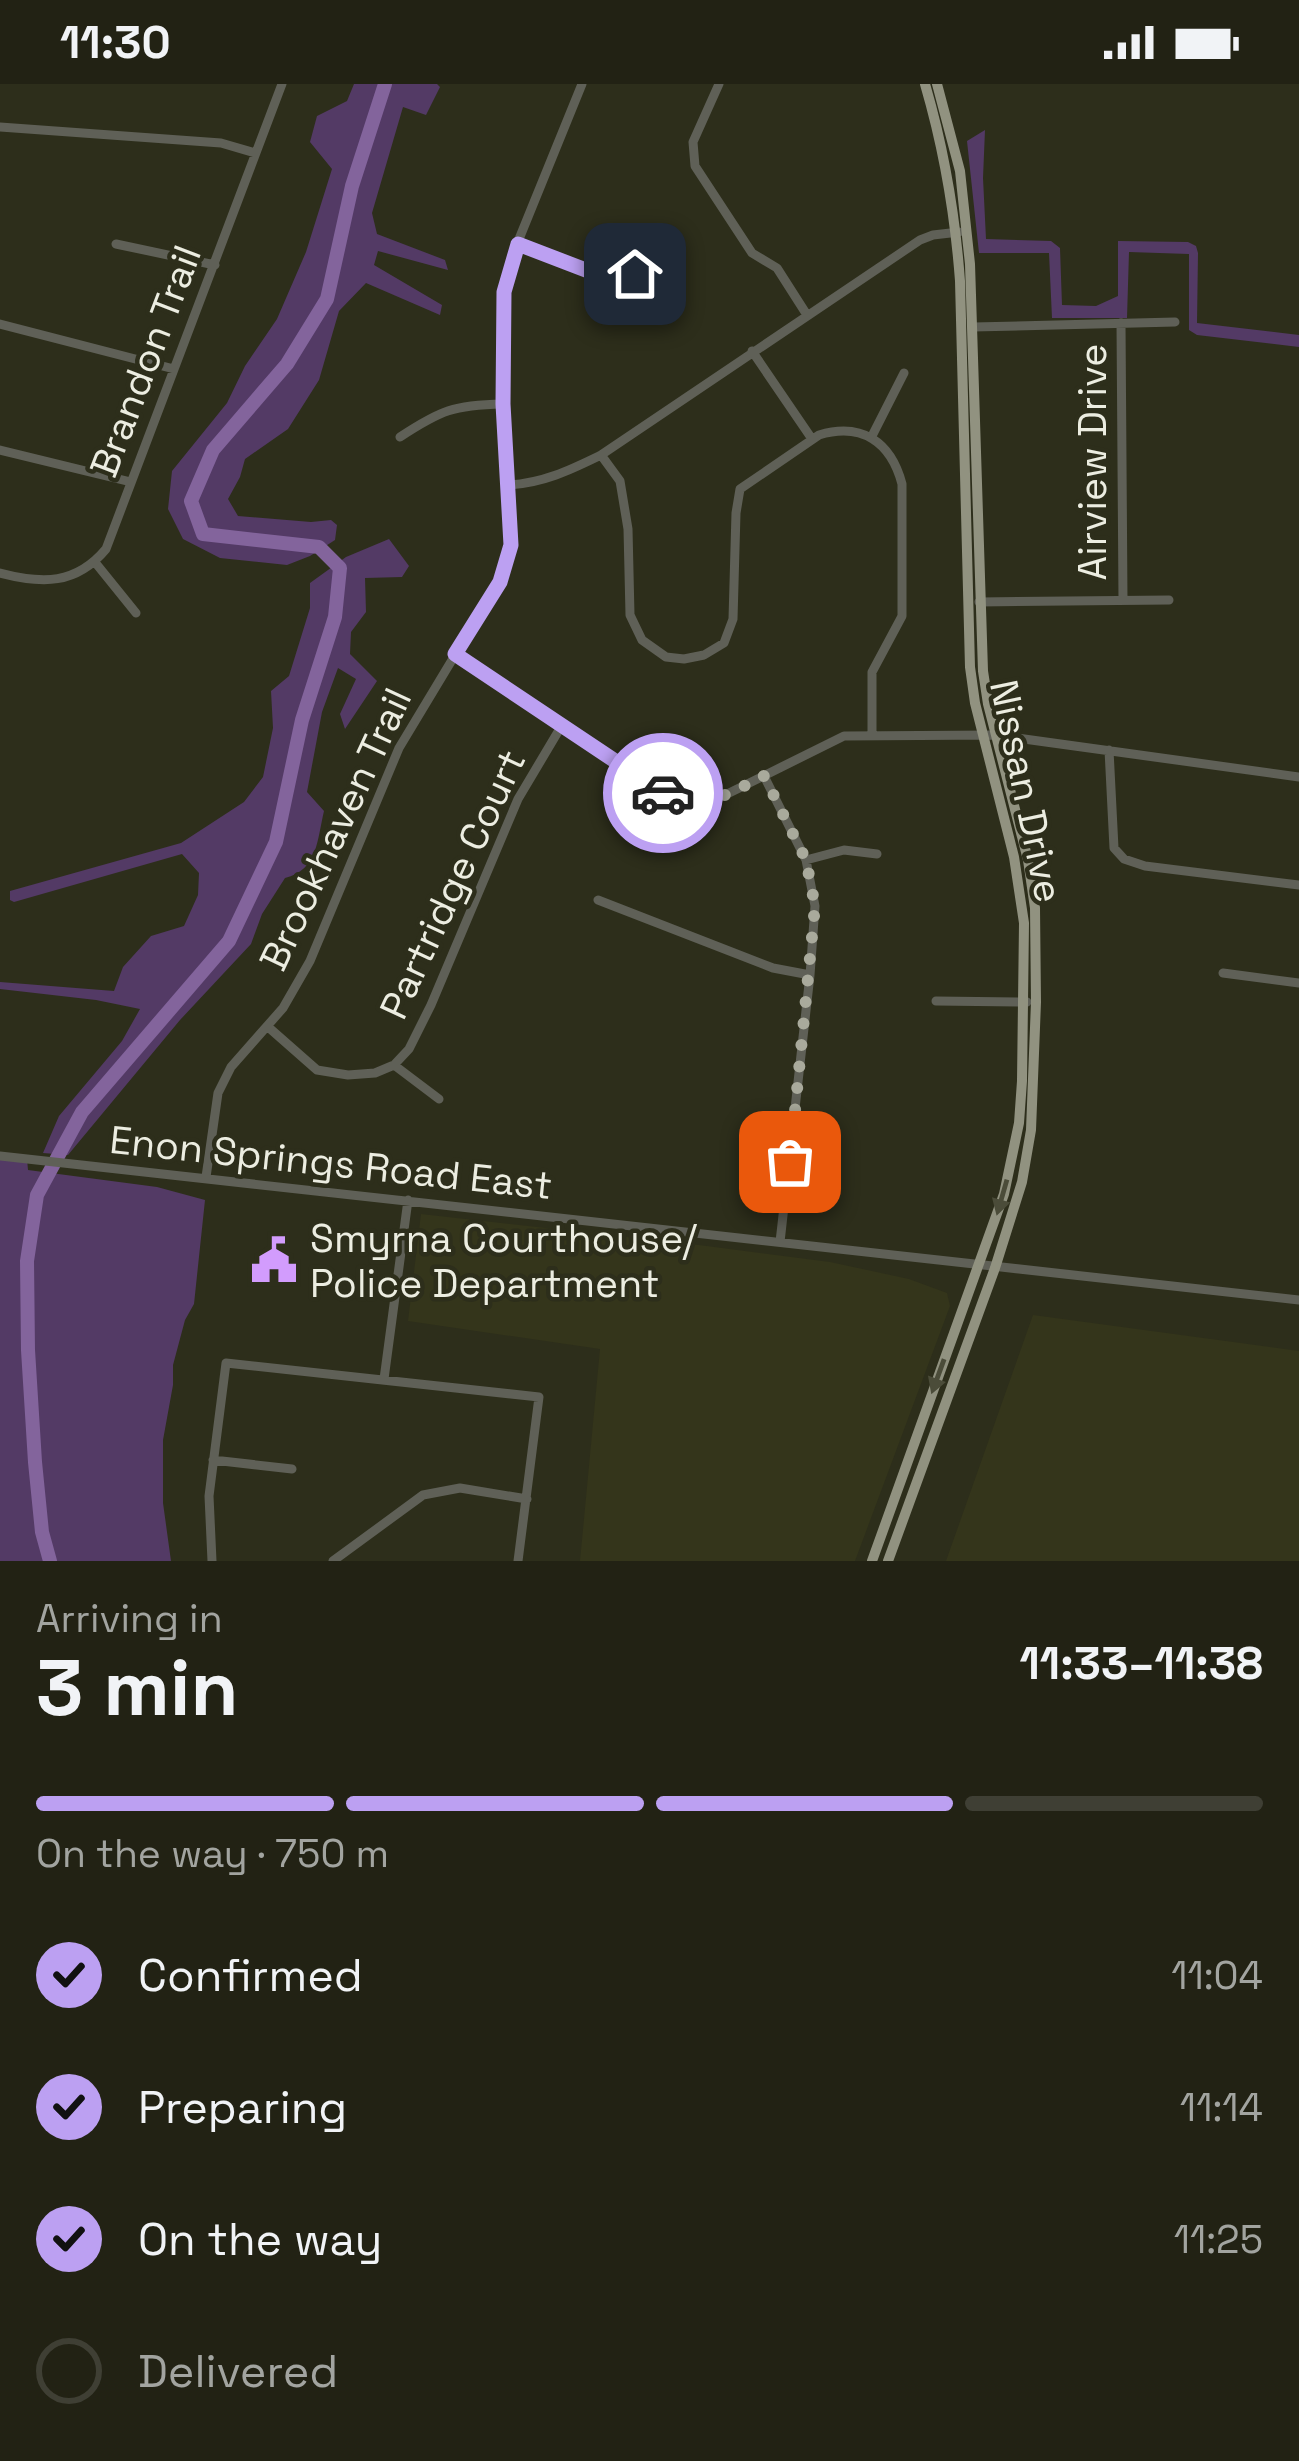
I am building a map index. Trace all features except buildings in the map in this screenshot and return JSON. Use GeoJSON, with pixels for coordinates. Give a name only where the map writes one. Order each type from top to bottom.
{"type":"FeatureCollection","features":[{"type":"Feature","properties":{"kind":"main road","name":"Nissan Drive"},"geometry":{"type":"LineString","coordinates":[[925,84],[962,232],[973,327],[979,602],[989,735]]}},
{"type":"Feature","properties":{"kind":"main road","name":"Nissan Drive"},"geometry":{"type":"LineString","coordinates":[[872,1561],[1004,1194],[1018,1123],[1035,908],[1028,860],[975,703],[967,627],[960,171],[937,84]]}},
{"type":"Feature","properties":{"kind":"main road","name":"Nissan Drive"},"geometry":{"type":"LineString","coordinates":[[888,1561],[1022,1182],[1031,1130],[1030,1002]]}},
{"type":"Feature","properties":{"kind":"street","name":"Brandon Trail"},"geometry":{"type":"LineString","coordinates":[[94,561],[106,549],[281,84]]}},
{"type":"Feature","properties":{"kind":"street","name":"Brookhaven Trail"},"geometry":{"type":"LineString","coordinates":[[206,1177],[218,1093],[231,1067],[283,1008],[310,961],[399,748],[500,582],[511,545],[503,404],[504,292],[518,244],[582,84]]}},
{"type":"Feature","properties":{"kind":"street"},"geometry":{"type":"LineString","coordinates":[[719,84],[693,142],[695,166],[752,254],[777,268],[807,315]]}},
{"type":"Feature","properties":{"kind":"street"},"geometry":{"type":"LineString","coordinates":[[0,128],[232,144],[255,153]]}},
{"type":"Feature","properties":{"kind":"street"},"geometry":{"type":"LineString","coordinates":[[509,484],[549,479],[601,455],[920,240],[962,232]]}},
{"type":"Feature","properties":{"kind":"street"},"geometry":{"type":"LineString","coordinates":[[116,244],[215,265]]}},
{"type":"Feature","properties":{"kind":"street"},"geometry":{"type":"LineString","coordinates":[[518,244],[604,277],[635,274]]}},
{"type":"Feature","properties":{"kind":"street"},"geometry":{"type":"LineString","coordinates":[[973,327],[1175,322]]}},
{"type":"Feature","properties":{"kind":"street","name":"Airview Drive"},"geometry":{"type":"LineString","coordinates":[[1120,323],[1123,600]]}},
{"type":"Feature","properties":{"kind":"street"},"geometry":{"type":"LineString","coordinates":[[0,324],[174,369]]}},
{"type":"Feature","properties":{"kind":"street"},"geometry":{"type":"LineString","coordinates":[[752,351],[812,440]]}},
{"type":"Feature","properties":{"kind":"street"},"geometry":{"type":"LineString","coordinates":[[872,436],[904,373]]}},
{"type":"Feature","properties":{"kind":"street"},"geometry":{"type":"LineString","coordinates":[[400,437],[438,412],[503,404]]}},
{"type":"Feature","properties":{"kind":"street"},"geometry":{"type":"LineString","coordinates":[[601,455],[620,481],[628,529],[630,615],[642,640],[653,650],[684,659],[704,655],[724,643],[734,619],[740,488],[833,430],[872,436],[897,463],[902,484],[902,616],[872,672],[872,736]]}},
{"type":"Feature","properties":{"kind":"street"},"geometry":{"type":"LineString","coordinates":[[0,450],[131,482]]}},
{"type":"Feature","properties":{"kind":"street"},"geometry":{"type":"LineString","coordinates":[[0,573],[31,581],[62,579],[94,561],[136,613]]}},
{"type":"Feature","properties":{"kind":"street"},"geometry":{"type":"LineString","coordinates":[[979,602],[1169,599]]}},
{"type":"Feature","properties":{"kind":"street"},"geometry":{"type":"LineString","coordinates":[[455,654],[673,800],[693,803],[718,798],[844,736],[989,735],[1299,777]]}},
{"type":"Feature","properties":{"kind":"street","name":"Partridge Court"},"geometry":{"type":"LineString","coordinates":[[267,1026],[317,1070],[348,1075],[375,1073],[394,1065],[410,1049],[518,800],[562,724]]}},
{"type":"Feature","properties":{"kind":"street"},"geometry":{"type":"LineString","coordinates":[[1109,750],[1114,848],[1124,859],[1144,866],[1299,885]]}},
{"type":"Feature","properties":{"kind":"street"},"geometry":{"type":"LineString","coordinates":[[764,776],[806,860],[815,906],[780,1242]]}},
{"type":"Feature","properties":{"kind":"street"},"geometry":{"type":"LineString","coordinates":[[806,860],[844,850],[877,854]]}},
{"type":"Feature","properties":{"kind":"street"},"geometry":{"type":"LineString","coordinates":[[598,900],[773,968],[810,975]]}},
{"type":"Feature","properties":{"kind":"street"},"geometry":{"type":"LineString","coordinates":[[1223,973],[1299,983]]}},
{"type":"Feature","properties":{"kind":"street"},"geometry":{"type":"LineString","coordinates":[[937,1001],[1030,1002]]}},
{"type":"Feature","properties":{"kind":"street"},"geometry":{"type":"LineString","coordinates":[[394,1065],[439,1099]]}},
{"type":"Feature","properties":{"kind":"street","name":"Enon Springs Road East"},"geometry":{"type":"LineString","coordinates":[[0,1156],[1299,1300]]}},
{"type":"Feature","properties":{"kind":"street"},"geometry":{"type":"LineString","coordinates":[[384,1379],[408,1200]]}},
{"type":"Feature","properties":{"kind":"street"},"geometry":{"type":"LineString","coordinates":[[212,1561],[209,1496],[226,1363],[539,1397],[518,1561]]}},
{"type":"Feature","properties":{"kind":"street"},"geometry":{"type":"LineString","coordinates":[[213,1460],[292,1469]]}},
{"type":"Feature","properties":{"kind":"street"},"geometry":{"type":"LineString","coordinates":[[333,1561],[423,1495],[460,1488],[527,1498]]}},
{"type":"Feature","properties":{"kind":"shaded area"},"geometry":{"type":"Polygon","coordinates":[[[354,84],[440,87],[426,115],[403,107],[372,213],[377,234],[445,260],[448,270],[378,251],[374,265],[442,305],[440,315],[366,283],[339,311],[319,380],[288,429],[245,459],[228,499],[238,516],[331,520],[337,525],[335,540],[287,565],[220,558],[183,539],[168,509],[172,471],[227,403],[277,319],[306,252],[332,169],[310,142],[317,116],[347,101],[354,84]]]}},
{"type":"Feature","properties":{"kind":"shaded area"},"geometry":{"type":"Polygon","coordinates":[[[985,130],[986,239],[1051,241],[1060,248],[1062,305],[1096,306],[1118,296],[1118,241],[1188,242],[1198,253],[1197,323],[1299,335],[1299,347],[1197,335],[1189,330],[1189,254],[1129,252],[1127,318],[1052,318],[1049,253],[979,253],[967,141],[985,130]]]}},
{"type":"Feature","properties":{"kind":"shaded area"},"geometry":{"type":"Polygon","coordinates":[[[389,539],[409,566],[402,577],[365,578],[366,612],[351,632],[350,654],[377,681],[345,729],[340,714],[356,679],[338,668],[322,712],[307,792],[324,811],[310,861],[285,878],[262,914],[251,944],[180,1020],[68,1155],[43,1153],[59,1116],[122,1041],[140,1009],[0,989],[0,982],[114,991],[123,967],[151,936],[184,926],[198,895],[199,873],[182,854],[14,902],[10,891],[181,843],[244,802],[263,777],[273,728],[271,691],[289,676],[310,608],[310,583],[346,557],[389,539]]]}},
{"type":"Feature","properties":{"kind":"shaded area"},"geometry":{"type":"Polygon","coordinates":[[[0,1156],[27,1159],[28,1170],[157,1187],[205,1200],[194,1304],[173,1365],[163,1440],[163,1503],[171,1561],[0,1561],[0,1156]]]}},
{"type":"Feature","properties":{"kind":"shaded area"},"geometry":{"type":"Polygon","coordinates":[[[421,1214],[830,1262],[909,1279],[947,1293],[950,1306],[855,1561],[580,1561],[600,1349],[408,1321],[421,1214]]]}},
{"type":"Feature","properties":{"kind":"shaded area"},"geometry":{"type":"Polygon","coordinates":[[[1033,1315],[1299,1351],[1299,1561],[946,1561],[1033,1315]]]}},
{"type":"Feature","properties":{"kind":"waterway"},"geometry":{"type":"LineString","coordinates":[[50,1561],[42,1532],[28,1350],[27,1261],[37,1195],[82,1112],[229,941],[276,842],[302,720],[335,617],[340,568],[319,547],[203,534],[191,501],[213,450],[287,364],[327,299],[352,186],[385,84]]}},
{"type":"Feature","properties":{"kind":"way so far"},"geometry":{"type":"LineString","coordinates":[[663,793],[693,803],[718,798],[764,776],[806,860],[815,906],[790,1162]]}},
{"type":"Feature","properties":{"kind":"place","name":"Smyrna Courthouse/ Police Department"},"geometry":{"type":"Point","coordinates":[274,1260]}},
{"type":"Feature","properties":{"kind":"route"},"geometry":{"type":"LineString","coordinates":[[635,274],[604,277],[518,244],[504,292],[503,404],[511,545],[500,582],[455,654],[663,793]]}}]}
